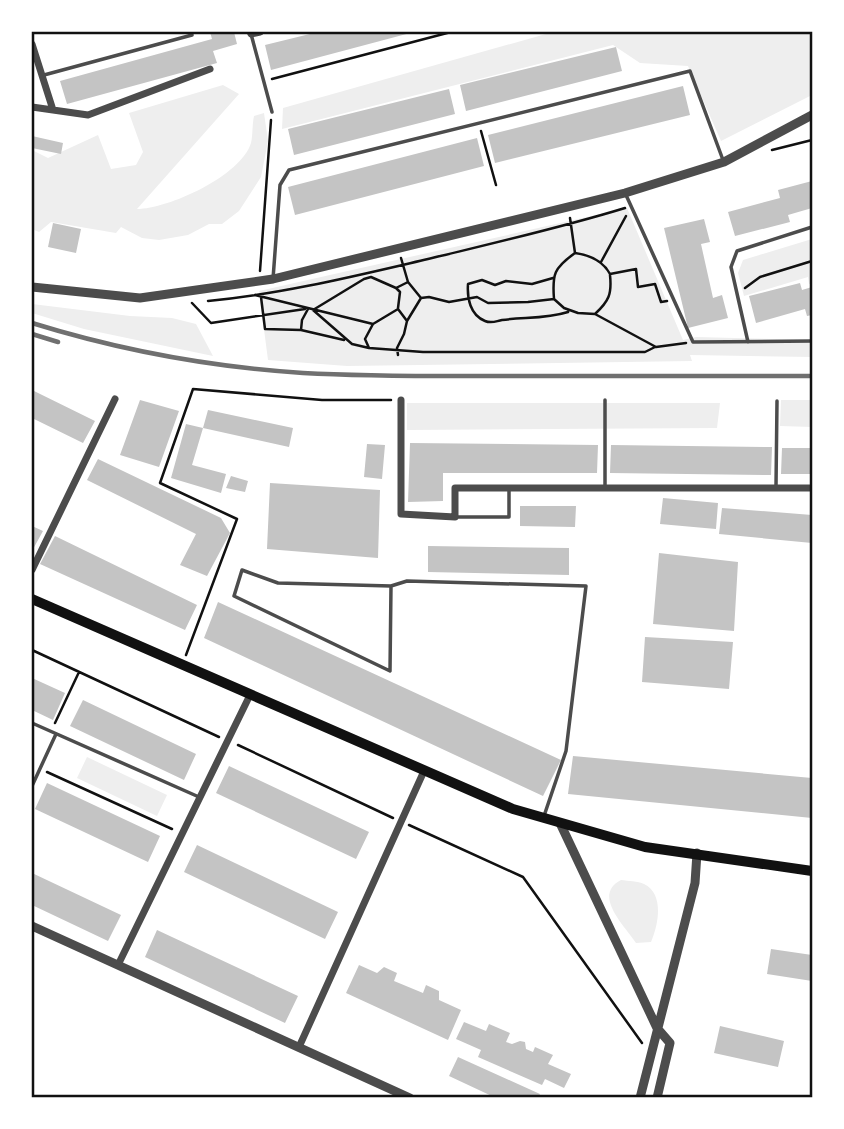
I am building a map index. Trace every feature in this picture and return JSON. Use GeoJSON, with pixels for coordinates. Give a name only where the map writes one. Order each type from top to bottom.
{"type":"FeatureCollection","features":[{"type":"Feature","properties":{"kind":"main road"},"geometry":{"type":"LineString","coordinates":[[32,599],[513,810],[645,846],[813,870]]}},
{"type":"Feature","properties":{"kind":"street"},"geometry":{"type":"LineString","coordinates":[[251,33],[260,32]]}},
{"type":"Feature","properties":{"kind":"street"},"geometry":{"type":"LineString","coordinates":[[32,44],[53,110]]}},
{"type":"Feature","properties":{"kind":"street"},"geometry":{"type":"LineString","coordinates":[[32,107],[88,115],[210,69]]}},
{"type":"Feature","properties":{"kind":"street"},"geometry":{"type":"LineString","coordinates":[[32,287],[140,298],[273,279],[625,193],[724,162],[813,115]]}},
{"type":"Feature","properties":{"kind":"street"},"geometry":{"type":"LineString","coordinates":[[32,570],[115,399]]}},
{"type":"Feature","properties":{"kind":"street"},"geometry":{"type":"LineString","coordinates":[[401,400],[401,514],[455,517],[455,488],[813,488]]}},
{"type":"Feature","properties":{"kind":"street"},"geometry":{"type":"LineString","coordinates":[[118,965],[250,695]]}},
{"type":"Feature","properties":{"kind":"street"},"geometry":{"type":"LineString","coordinates":[[299,1047],[424,771]]}},
{"type":"Feature","properties":{"kind":"street"},"geometry":{"type":"LineString","coordinates":[[560,823],[657,1028],[670,1043],[657,1097]]}},
{"type":"Feature","properties":{"kind":"street"},"geometry":{"type":"LineString","coordinates":[[640,1097],[695,883],[697,853]]}},
{"type":"Feature","properties":{"kind":"street"},"geometry":{"type":"LineString","coordinates":[[32,926],[410,1097]]}},
{"type":"Feature","properties":{"kind":"lane"},"geometry":{"type":"LineString","coordinates":[[42,75],[191,35],[191,32]]}},
{"type":"Feature","properties":{"kind":"lane"},"geometry":{"type":"LineString","coordinates":[[251,33],[272,112]]}},
{"type":"Feature","properties":{"kind":"lane"},"geometry":{"type":"LineString","coordinates":[[273,279],[281,185],[289,170],[690,71],[724,162]]}},
{"type":"Feature","properties":{"kind":"lane"},"geometry":{"type":"LineString","coordinates":[[625,193],[693,342],[813,341]]}},
{"type":"Feature","properties":{"kind":"lane"},"geometry":{"type":"LineString","coordinates":[[748,342],[731,268],[737,251],[813,227]]}},
{"type":"Feature","properties":{"kind":"lane"},"geometry":{"type":"LineString","coordinates":[[605,400],[605,488]]}},
{"type":"Feature","properties":{"kind":"lane"},"geometry":{"type":"LineString","coordinates":[[776,488],[777,401]]}},
{"type":"Feature","properties":{"kind":"lane"},"geometry":{"type":"LineString","coordinates":[[455,517],[509,517],[509,488]]}},
{"type":"Feature","properties":{"kind":"lane"},"geometry":{"type":"LineString","coordinates":[[391,586],[390,671],[234,596],[242,570],[278,583],[391,586],[407,581],[586,586],[566,751],[543,818]]}},
{"type":"Feature","properties":{"kind":"lane"},"geometry":{"type":"LineString","coordinates":[[32,723],[200,797]]}},
{"type":"Feature","properties":{"kind":"lane"},"geometry":{"type":"LineString","coordinates":[[32,786],[53,733]]}},
{"type":"Feature","properties":{"kind":"path"},"geometry":{"type":"LineString","coordinates":[[428,32],[429,37]]}},
{"type":"Feature","properties":{"kind":"path"},"geometry":{"type":"LineString","coordinates":[[272,79],[451,32]]}},
{"type":"Feature","properties":{"kind":"path"},"geometry":{"type":"LineString","coordinates":[[259,281],[272,112]]}},
{"type":"Feature","properties":{"kind":"path"},"geometry":{"type":"LineString","coordinates":[[479,123],[496,186]]}},
{"type":"Feature","properties":{"kind":"path"},"geometry":{"type":"LineString","coordinates":[[601,262],[631,206]]}},
{"type":"Feature","properties":{"kind":"path"},"geometry":{"type":"LineString","coordinates":[[566,208],[573,224],[575,253]]}},
{"type":"Feature","properties":{"kind":"path"},"geometry":{"type":"LineString","coordinates":[[398,248],[408,282],[421,298]]}},
{"type":"Feature","properties":{"kind":"path"},"geometry":{"type":"LineString","coordinates":[[594,314],[606,303],[612,292],[610,274],[601,262],[575,253],[560,264],[553,278],[554,299],[564,308],[594,314],[656,347]]}},
{"type":"Feature","properties":{"kind":"path"},"geometry":{"type":"LineString","coordinates":[[737,293],[760,277],[813,261]]}},
{"type":"Feature","properties":{"kind":"path"},"geometry":{"type":"LineString","coordinates":[[610,274],[636,269],[638,287],[655,284],[661,302],[673,299]]}},
{"type":"Feature","properties":{"kind":"path"},"geometry":{"type":"LineString","coordinates":[[192,303],[211,323],[310,309],[371,277],[400,292],[398,309],[407,321]]}},
{"type":"Feature","properties":{"kind":"path"},"geometry":{"type":"LineString","coordinates":[[553,278],[532,284],[506,281],[495,285],[482,280],[468,284],[467,299],[484,321],[534,319],[571,311]]}},
{"type":"Feature","properties":{"kind":"path"},"geometry":{"type":"LineString","coordinates":[[396,288],[408,282]]}},
{"type":"Feature","properties":{"kind":"path"},"geometry":{"type":"LineString","coordinates":[[240,284],[260,296],[373,324]]}},
{"type":"Feature","properties":{"kind":"path"},"geometry":{"type":"LineString","coordinates":[[260,296],[265,329],[301,330],[348,341]]}},
{"type":"Feature","properties":{"kind":"path"},"geometry":{"type":"LineString","coordinates":[[421,298],[429,297],[449,302],[477,297],[488,303],[554,299]]}},
{"type":"Feature","properties":{"kind":"path"},"geometry":{"type":"LineString","coordinates":[[398,355],[397,348],[407,321],[421,298]]}},
{"type":"Feature","properties":{"kind":"path"},"geometry":{"type":"LineString","coordinates":[[301,330],[302,320],[310,309]]}},
{"type":"Feature","properties":{"kind":"path"},"geometry":{"type":"LineString","coordinates":[[310,309],[352,344],[369,348],[436,352],[645,352],[656,347],[693,342]]}},
{"type":"Feature","properties":{"kind":"path"},"geometry":{"type":"LineString","coordinates":[[369,348],[365,339],[373,324],[398,309]]}},
{"type":"Feature","properties":{"kind":"path"},"geometry":{"type":"LineString","coordinates":[[182,665],[237,519],[160,483],[193,389],[322,400],[401,400]]}},
{"type":"Feature","properties":{"kind":"path"},"geometry":{"type":"LineString","coordinates":[[32,650],[523,877],[650,1056]]}},
{"type":"Feature","properties":{"kind":"path"},"geometry":{"type":"LineString","coordinates":[[53,733],[79,672]]}},
{"type":"Feature","properties":{"kind":"path"},"geometry":{"type":"LineString","coordinates":[[40,769],[182,834]]}},
{"type":"Feature","properties":{"kind":"shaded area"},"geometry":{"type":"Polygon","coordinates":[[[553,32],[812,32],[812,95],[721,141],[688,66],[640,63],[613,45],[282,129],[283,108],[553,32]]]}},
{"type":"Feature","properties":{"kind":"shaded area"},"geometry":{"type":"Polygon","coordinates":[[[223,85],[239,94],[137,209],[150,208],[184,197],[219,178],[245,155],[251,143],[254,116],[264,113],[268,141],[261,177],[239,211],[222,224],[209,224],[188,235],[159,240],[142,238],[121,227],[116,233],[51,222],[39,232],[32,229],[32,150],[48,158],[98,135],[111,169],[136,165],[143,152],[129,113],[223,85]]]}},
{"type":"Feature","properties":{"kind":"shaded area"},"geometry":{"type":"Polygon","coordinates":[[[627,208],[683,340],[696,337],[812,340],[812,357],[690,355],[692,361],[347,366],[268,360],[259,291],[627,208]]]}},
{"type":"Feature","properties":{"kind":"shaded area"},"geometry":{"type":"Polygon","coordinates":[[[812,239],[812,283],[809,284],[808,277],[744,296],[738,273],[743,260],[812,239]]]}},
{"type":"Feature","properties":{"kind":"shaded area"},"geometry":{"type":"Polygon","coordinates":[[[32,304],[130,316],[172,318],[196,324],[213,356],[84,329],[32,313],[32,304]]]}},
{"type":"Feature","properties":{"kind":"shaded area"},"geometry":{"type":"Polygon","coordinates":[[[781,400],[812,400],[812,427],[780,426],[781,400]]]}},
{"type":"Feature","properties":{"kind":"shaded area"},"geometry":{"type":"Polygon","coordinates":[[[407,403],[720,403],[717,428],[407,430],[407,403]]]}},
{"type":"Feature","properties":{"kind":"shaded area"},"geometry":{"type":"Polygon","coordinates":[[[87,757],[167,795],[157,816],[77,778],[87,757]]]}},
{"type":"Feature","properties":{"kind":"shaded area"},"geometry":{"type":"Polygon","coordinates":[[[621,880],[644,884],[655,895],[658,911],[651,942],[636,943],[613,910],[609,894],[613,886],[621,880]]]}},
{"type":"Feature","properties":{"kind":"building"},"geometry":{"type":"Polygon","coordinates":[[[210,32],[234,32],[237,44],[213,51],[217,63],[67,104],[60,81],[212,39],[210,32]]]}},
{"type":"Feature","properties":{"kind":"building"},"geometry":{"type":"Polygon","coordinates":[[[318,32],[414,32],[271,70],[265,45],[318,32]]]}},
{"type":"Feature","properties":{"kind":"building"},"geometry":{"type":"Polygon","coordinates":[[[616,47],[622,71],[466,111],[460,85],[616,47]]]}},
{"type":"Feature","properties":{"kind":"building"},"geometry":{"type":"Polygon","coordinates":[[[683,86],[690,115],[495,163],[488,135],[683,86]]]}},
{"type":"Feature","properties":{"kind":"building"},"geometry":{"type":"Polygon","coordinates":[[[449,89],[455,114],[294,155],[288,129],[449,89]]]}},
{"type":"Feature","properties":{"kind":"building"},"geometry":{"type":"Polygon","coordinates":[[[32,136],[63,143],[61,154],[32,148],[32,136]]]}},
{"type":"Feature","properties":{"kind":"building"},"geometry":{"type":"Polygon","coordinates":[[[477,138],[484,166],[295,215],[288,187],[477,138]]]}},
{"type":"Feature","properties":{"kind":"building"},"geometry":{"type":"Polygon","coordinates":[[[812,181],[812,208],[788,215],[790,222],[735,236],[728,212],[780,198],[778,190],[812,181]]]}},
{"type":"Feature","properties":{"kind":"building"},"geometry":{"type":"Polygon","coordinates":[[[704,219],[710,242],[701,244],[713,298],[722,295],[728,318],[688,328],[664,228],[704,219]]]}},
{"type":"Feature","properties":{"kind":"building"},"geometry":{"type":"Polygon","coordinates":[[[53,223],[81,229],[76,253],[48,247],[53,223]]]}},
{"type":"Feature","properties":{"kind":"building"},"geometry":{"type":"Polygon","coordinates":[[[800,283],[802,290],[812,287],[812,315],[807,316],[805,309],[756,323],[749,296],[800,283]]]}},
{"type":"Feature","properties":{"kind":"building"},"geometry":{"type":"Polygon","coordinates":[[[32,390],[95,421],[83,443],[32,418],[32,390]]]}},
{"type":"Feature","properties":{"kind":"building"},"geometry":{"type":"Polygon","coordinates":[[[140,400],[179,411],[159,467],[120,455],[140,400]]]}},
{"type":"Feature","properties":{"kind":"building"},"geometry":{"type":"Polygon","coordinates":[[[208,410],[293,428],[289,447],[203,428],[208,410]]]}},
{"type":"Feature","properties":{"kind":"building"},"geometry":{"type":"Polygon","coordinates":[[[186,424],[203,428],[192,465],[226,474],[221,493],[171,478],[186,424]]]}},
{"type":"Feature","properties":{"kind":"building"},"geometry":{"type":"Polygon","coordinates":[[[410,443],[598,445],[597,473],[443,473],[443,501],[408,502],[410,443]]]}},
{"type":"Feature","properties":{"kind":"building"},"geometry":{"type":"Polygon","coordinates":[[[367,444],[385,445],[382,479],[364,477],[367,444]]]}},
{"type":"Feature","properties":{"kind":"building"},"geometry":{"type":"Polygon","coordinates":[[[611,445],[772,447],[771,475],[610,473],[611,445]]]}},
{"type":"Feature","properties":{"kind":"building"},"geometry":{"type":"Polygon","coordinates":[[[782,448],[812,448],[812,474],[781,474],[782,448]]]}},
{"type":"Feature","properties":{"kind":"building"},"geometry":{"type":"Polygon","coordinates":[[[98,459],[221,518],[230,533],[207,576],[180,565],[196,534],[87,480],[98,459]]]}},
{"type":"Feature","properties":{"kind":"building"},"geometry":{"type":"Polygon","coordinates":[[[231,476],[248,481],[245,492],[226,488],[231,476]]]}},
{"type":"Feature","properties":{"kind":"building"},"geometry":{"type":"Polygon","coordinates":[[[270,483],[380,490],[378,558],[267,549],[270,483]]]}},
{"type":"Feature","properties":{"kind":"building"},"geometry":{"type":"Polygon","coordinates":[[[663,498],[718,503],[716,529],[660,524],[663,498]]]}},
{"type":"Feature","properties":{"kind":"building"},"geometry":{"type":"Polygon","coordinates":[[[520,506],[576,506],[575,527],[520,526],[520,506]]]}},
{"type":"Feature","properties":{"kind":"building"},"geometry":{"type":"Polygon","coordinates":[[[722,508],[812,515],[812,543],[719,534],[722,508]]]}},
{"type":"Feature","properties":{"kind":"building"},"geometry":{"type":"Polygon","coordinates":[[[32,526],[43,531],[32,551],[32,526]]]}},
{"type":"Feature","properties":{"kind":"building"},"geometry":{"type":"Polygon","coordinates":[[[55,536],[197,605],[185,630],[40,564],[55,536]]]}},
{"type":"Feature","properties":{"kind":"building"},"geometry":{"type":"Polygon","coordinates":[[[428,546],[569,548],[569,575],[428,572],[428,546]]]}},
{"type":"Feature","properties":{"kind":"building"},"geometry":{"type":"Polygon","coordinates":[[[659,553],[738,562],[734,631],[653,624],[659,553]]]}},
{"type":"Feature","properties":{"kind":"building"},"geometry":{"type":"Polygon","coordinates":[[[218,602],[561,760],[543,796],[204,638],[218,602]]]}},
{"type":"Feature","properties":{"kind":"building"},"geometry":{"type":"Polygon","coordinates":[[[645,637],[733,642],[729,689],[642,682],[645,637]]]}},
{"type":"Feature","properties":{"kind":"building"},"geometry":{"type":"Polygon","coordinates":[[[32,678],[65,693],[53,720],[32,710],[32,678]]]}},
{"type":"Feature","properties":{"kind":"building"},"geometry":{"type":"Polygon","coordinates":[[[83,700],[196,754],[184,780],[70,726],[83,700]]]}},
{"type":"Feature","properties":{"kind":"building"},"geometry":{"type":"Polygon","coordinates":[[[573,756],[812,778],[812,818],[568,794],[573,756]]]}},
{"type":"Feature","properties":{"kind":"building"},"geometry":{"type":"Polygon","coordinates":[[[229,766],[369,832],[356,859],[216,793],[229,766]]]}},
{"type":"Feature","properties":{"kind":"building"},"geometry":{"type":"Polygon","coordinates":[[[47,783],[160,836],[148,862],[35,809],[47,783]]]}},
{"type":"Feature","properties":{"kind":"building"},"geometry":{"type":"Polygon","coordinates":[[[197,845],[338,912],[325,939],[184,872],[197,845]]]}},
{"type":"Feature","properties":{"kind":"building"},"geometry":{"type":"Polygon","coordinates":[[[32,873],[121,915],[108,941],[32,905],[32,873]]]}},
{"type":"Feature","properties":{"kind":"building"},"geometry":{"type":"Polygon","coordinates":[[[157,930],[298,996],[285,1023],[145,957],[157,930]]]}},
{"type":"Feature","properties":{"kind":"building"},"geometry":{"type":"Polygon","coordinates":[[[771,949],[812,955],[812,981],[767,974],[771,949]]]}},
{"type":"Feature","properties":{"kind":"building"},"geometry":{"type":"Polygon","coordinates":[[[359,965],[377,973],[384,967],[397,973],[394,981],[423,993],[426,985],[439,991],[439,1000],[461,1010],[448,1040],[346,993],[359,965]]]}},
{"type":"Feature","properties":{"kind":"building"},"geometry":{"type":"Polygon","coordinates":[[[464,1022],[486,1031],[489,1024],[510,1033],[506,1042],[525,1042],[526,1049],[533,1052],[535,1047],[553,1055],[548,1064],[571,1074],[564,1088],[545,1079],[542,1085],[478,1057],[481,1050],[456,1039],[464,1022]]]}},
{"type":"Feature","properties":{"kind":"building"},"geometry":{"type":"Polygon","coordinates":[[[720,1026],[784,1041],[778,1067],[714,1053],[720,1026]]]}},
{"type":"Feature","properties":{"kind":"building"},"geometry":{"type":"Polygon","coordinates":[[[458,1057],[540,1094],[538,1098],[496,1098],[449,1076],[458,1057]]]}},
{"type":"Feature","properties":{"kind":"railway"},"geometry":{"type":"LineString","coordinates":[[32,323],[166,356],[303,373],[412,376],[812,376]]}},
{"type":"Feature","properties":{"kind":"railway"},"geometry":{"type":"LineString","coordinates":[[32,334],[58,342]]}}]}
